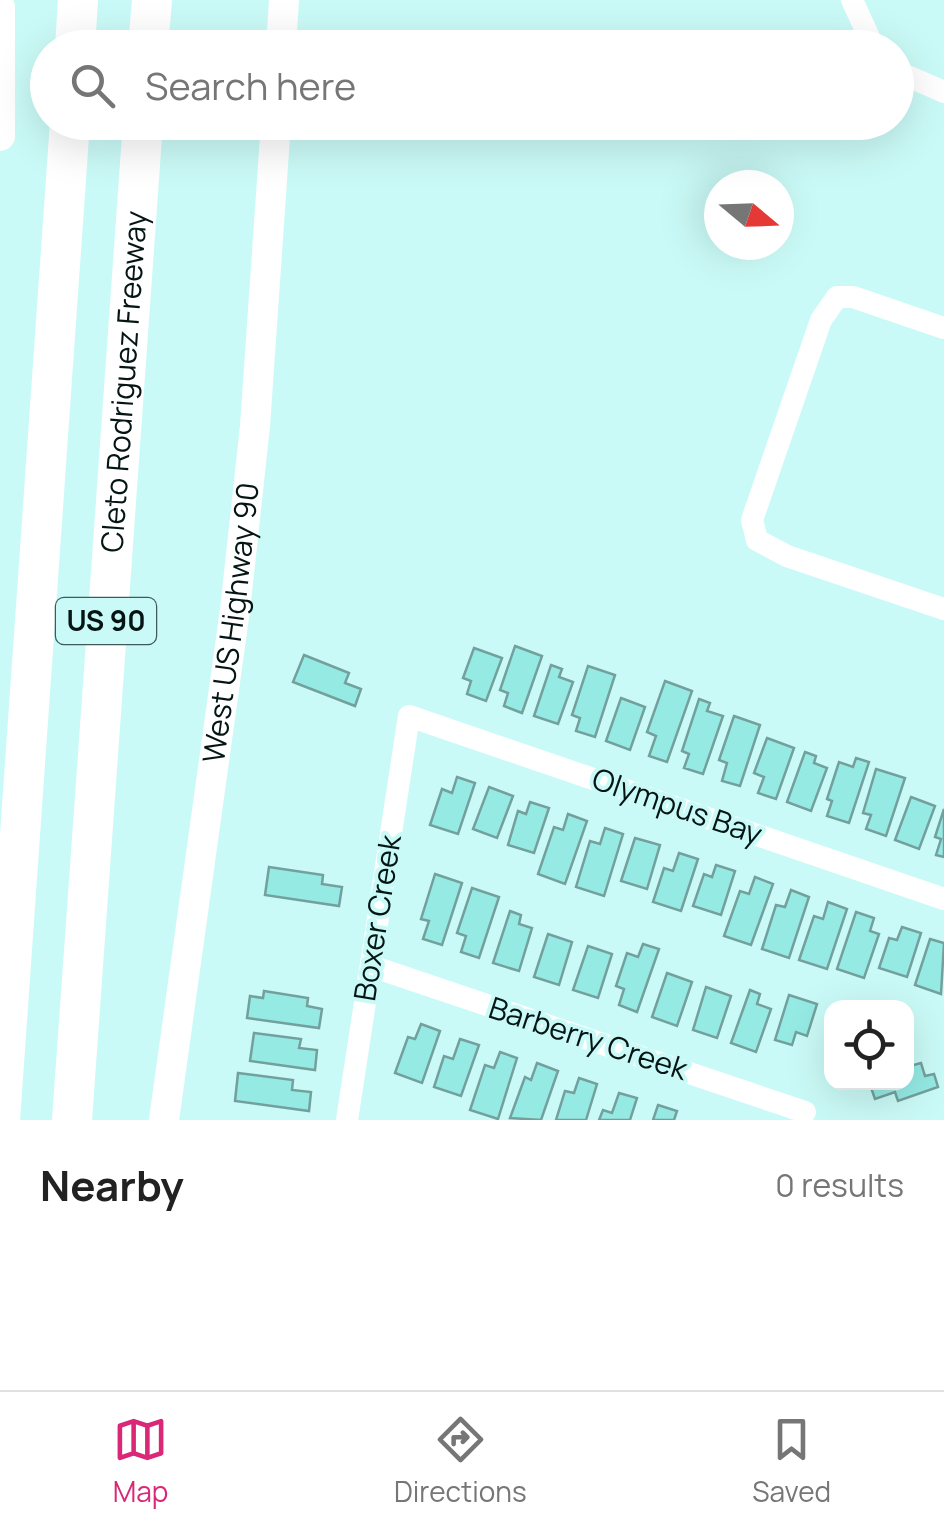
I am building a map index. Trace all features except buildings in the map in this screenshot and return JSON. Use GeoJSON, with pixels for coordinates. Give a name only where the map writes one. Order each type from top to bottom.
{"type":"FeatureCollection","features":[{"type":"Feature","properties":{"kind":"highway"},"geometry":{"type":"LineString","coordinates":[[76,30],[78,0]]}},
{"type":"Feature","properties":{"kind":"highway"},"geometry":{"type":"LineString","coordinates":[[150,30],[152,0]]}},
{"type":"Feature","properties":{"kind":"highway","name":"US 90"},"geometry":{"type":"LineString","coordinates":[[0,1120],[69,140]]}},
{"type":"Feature","properties":{"kind":"highway","name":"Cleto Rodriguez Freeway"},"geometry":{"type":"LineString","coordinates":[[72,1120],[142,140]]}},
{"type":"Feature","properties":{"kind":"main road"},"geometry":{"type":"LineString","coordinates":[[282,30],[284,0]]}},
{"type":"Feature","properties":{"kind":"main road"},"geometry":{"type":"LineString","coordinates":[[0,6],[0,136]]}},
{"type":"Feature","properties":{"kind":"main road","name":"West US Highway 90"},"geometry":{"type":"LineString","coordinates":[[164,1120],[235,610],[254,426],[275,140]]}},
{"type":"Feature","properties":{"kind":"street"},"geometry":{"type":"LineString","coordinates":[[852,0],[866,30]]}},
{"type":"Feature","properties":{"kind":"street"},"geometry":{"type":"LineString","coordinates":[[914,79],[944,92]]}},
{"type":"Feature","properties":{"kind":"street"},"geometry":{"type":"LineString","coordinates":[[944,328],[854,297],[837,296],[821,320],[752,520],[757,540],[787,556],[944,609]]}},
{"type":"Feature","properties":{"kind":"street","name":"Olympus Bay"},"geometry":{"type":"LineString","coordinates":[[410,716],[944,898]]}},
{"type":"Feature","properties":{"kind":"street","name":"Boxer Creek"},"geometry":{"type":"LineString","coordinates":[[347,1120],[410,716]]}},
{"type":"Feature","properties":{"kind":"street","name":"Barberry Creek"},"geometry":{"type":"LineString","coordinates":[[370,966],[805,1112]]}}]}
